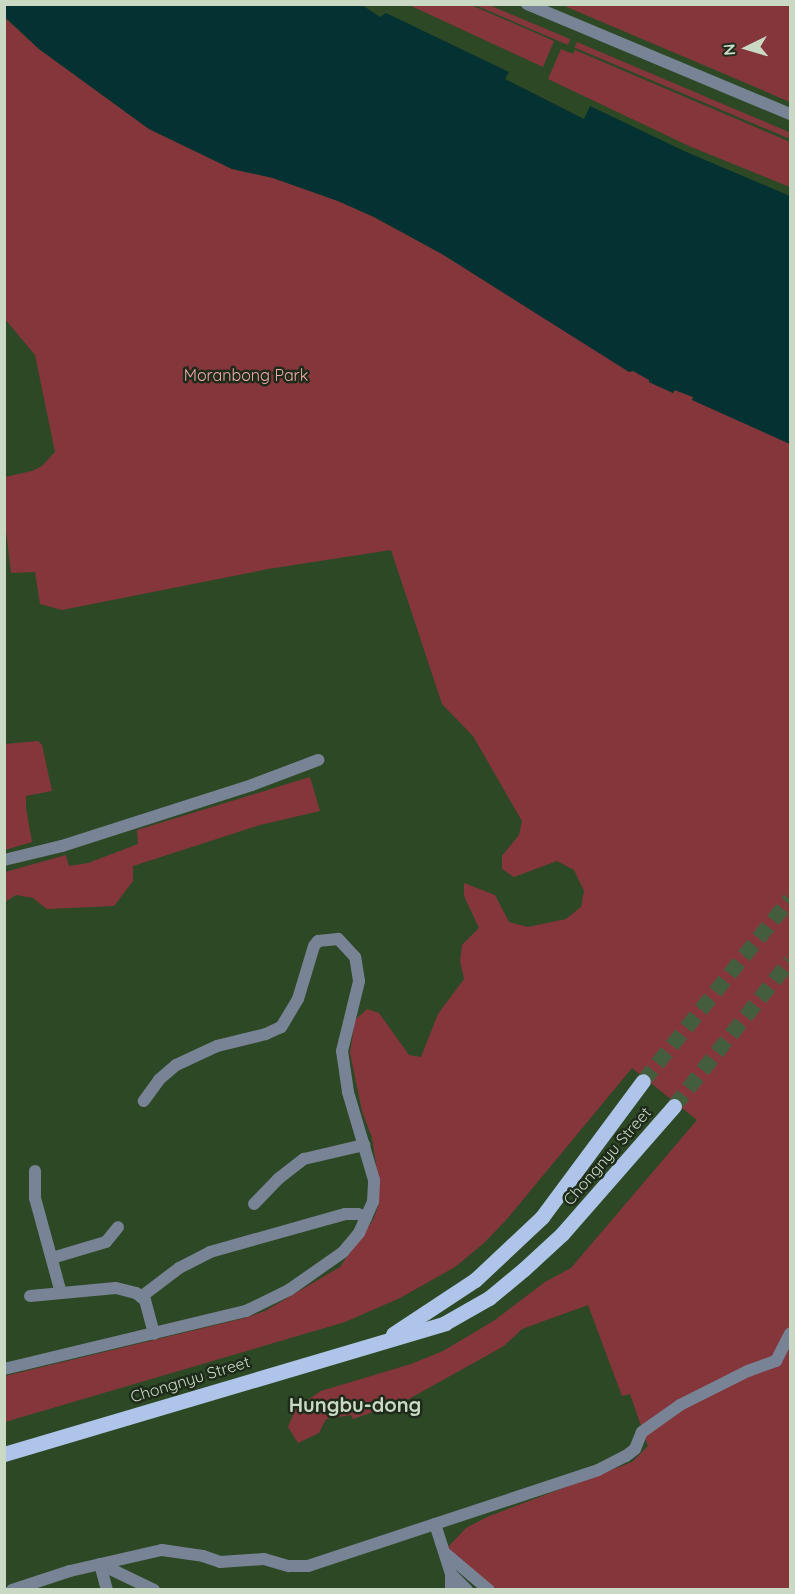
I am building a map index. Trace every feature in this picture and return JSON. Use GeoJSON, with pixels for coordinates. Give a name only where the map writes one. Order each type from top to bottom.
{"type":"FeatureCollection","features":[{"type":"Feature","properties":{"kind":"main road","name":"Chongnyu Street"},"geometry":{"type":"LineString","coordinates":[[386,1339],[440,1301],[475,1280],[542,1217],[643,1081]]}},
{"type":"Feature","properties":{"kind":"main road","name":"Chongnyu Street"},"geometry":{"type":"LineString","coordinates":[[4,1454],[445,1323],[489,1298],[562,1234],[674,1106]]}},
{"type":"Feature","properties":{"kind":"street"},"geometry":{"type":"LineString","coordinates":[[527,4],[790,114]]}},
{"type":"Feature","properties":{"kind":"street"},"geometry":{"type":"LineString","coordinates":[[4,860],[62,846],[252,785],[318,760]]}},
{"type":"Feature","properties":{"kind":"street"},"geometry":{"type":"LineString","coordinates":[[4,1369],[246,1311],[289,1290],[343,1252],[359,1233],[373,1202],[374,1180],[348,1092],[342,1051],[359,981],[355,957],[338,939],[318,941],[314,946],[298,999],[281,1027],[266,1034],[217,1046],[176,1065],[159,1080],[144,1101]]}},
{"type":"Feature","properties":{"kind":"street"},"geometry":{"type":"LineString","coordinates":[[254,1204],[278,1179],[304,1160],[364,1145]]}},
{"type":"Feature","properties":{"kind":"street"},"geometry":{"type":"LineString","coordinates":[[35,1171],[35,1198],[61,1293]]}},
{"type":"Feature","properties":{"kind":"street"},"geometry":{"type":"LineString","coordinates":[[141,1297],[179,1268],[210,1252],[345,1214],[358,1214],[366,1217]]}},
{"type":"Feature","properties":{"kind":"street"},"geometry":{"type":"LineString","coordinates":[[51,1258],[106,1242],[118,1227]]}},
{"type":"Feature","properties":{"kind":"street"},"geometry":{"type":"LineString","coordinates":[[30,1296],[116,1288],[145,1300],[154,1334]]}},
{"type":"Feature","properties":{"kind":"street"},"geometry":{"type":"LineString","coordinates":[[12,1590],[37,1586],[100,1564],[162,1550],[203,1556],[220,1562],[264,1559],[289,1566],[308,1566],[598,1470],[635,1449],[642,1432],[649,1425],[681,1405],[748,1371],[776,1361],[790,1333]]}},
{"type":"Feature","properties":{"kind":"street"},"geometry":{"type":"LineString","coordinates":[[435,1524],[451,1574],[451,1590]]}},
{"type":"Feature","properties":{"kind":"street"},"geometry":{"type":"LineString","coordinates":[[444,1552],[489,1590]]}},
{"type":"Feature","properties":{"kind":"street"},"geometry":{"type":"LineString","coordinates":[[100,1564],[139,1585],[154,1590]]}},
{"type":"Feature","properties":{"kind":"street"},"geometry":{"type":"LineString","coordinates":[[100,1564],[107,1590]]}},
{"type":"Feature","properties":{"kind":"street"},"geometry":{"type":"LineString","coordinates":[[451,1574],[467,1590]]}},
{"type":"Feature","properties":{"kind":"green space"},"geometry":{"type":"Polygon","coordinates":[[[409,5],[471,5],[554,41],[543,67],[409,5]]]}},
{"type":"Feature","properties":{"kind":"green space"},"geometry":{"type":"Polygon","coordinates":[[[475,5],[489,5],[570,39],[568,45],[475,5]]]}},
{"type":"Feature","properties":{"kind":"green space"},"geometry":{"type":"Polygon","coordinates":[[[562,5],[790,5],[790,102],[720,72],[562,5]]]}},
{"type":"Feature","properties":{"kind":"green space","name":"Moranbong Park"},"geometry":{"type":"Polygon","coordinates":[[[4,17],[39,49],[149,129],[232,169],[273,178],[338,201],[374,217],[442,254],[650,380],[649,382],[673,393],[674,390],[693,397],[693,400],[790,444],[790,1589],[495,1589],[460,1562],[448,1547],[466,1528],[487,1517],[632,1462],[648,1446],[630,1394],[622,1396],[588,1305],[522,1329],[504,1346],[407,1400],[353,1419],[351,1415],[326,1419],[319,1433],[298,1443],[288,1427],[296,1408],[321,1391],[411,1364],[443,1351],[495,1320],[545,1282],[571,1268],[697,1120],[632,1068],[507,1219],[484,1243],[455,1267],[400,1298],[345,1322],[5,1422],[5,1376],[245,1318],[265,1311],[340,1267],[373,1220],[379,1204],[378,1177],[372,1138],[362,1111],[350,1053],[355,1020],[367,1009],[379,1013],[409,1055],[421,1057],[438,1014],[464,979],[460,961],[462,945],[479,928],[464,896],[464,883],[495,895],[509,922],[528,927],[566,919],[581,907],[584,891],[574,870],[557,861],[514,877],[502,869],[502,856],[519,835],[522,821],[473,736],[442,704],[391,550],[268,569],[62,610],[40,604],[35,572],[11,573],[5,522],[5,477],[32,471],[42,466],[55,452],[35,355],[5,319],[4,17]]]}},
{"type":"Feature","properties":{"kind":"green space"},"geometry":{"type":"Polygon","coordinates":[[[577,42],[790,132],[788,138],[575,48],[577,42]]]}},
{"type":"Feature","properties":{"kind":"green space"},"geometry":{"type":"Polygon","coordinates":[[[561,49],[573,54],[575,50],[790,142],[790,187],[689,146],[548,79],[561,49]]]}},
{"type":"Feature","properties":{"kind":"green space"},"geometry":{"type":"Polygon","coordinates":[[[38,741],[42,745],[52,791],[26,796],[32,842],[5,850],[5,744],[38,741]]]}},
{"type":"Feature","properties":{"kind":"green space"},"geometry":{"type":"Polygon","coordinates":[[[310,777],[320,811],[260,825],[133,866],[133,881],[114,906],[47,909],[33,898],[16,895],[5,902],[5,872],[66,855],[69,866],[88,863],[138,844],[137,830],[310,777]]]}},
{"type":"Feature","properties":{"kind":"water"},"geometry":{"type":"Polygon","coordinates":[[[4,5],[362,5],[380,17],[386,13],[509,72],[505,79],[584,119],[590,106],[684,151],[790,196],[790,444],[692,400],[693,397],[675,390],[673,393],[649,382],[633,371],[629,372],[442,254],[374,217],[338,201],[273,178],[232,169],[149,129],[39,49],[5,17],[4,5]]]}},
{"type":"Feature","properties":{"kind":"tunnel"},"geometry":{"type":"LineString","coordinates":[[643,1081],[790,899]]}},
{"type":"Feature","properties":{"kind":"tunnel"},"geometry":{"type":"LineString","coordinates":[[674,1106],[790,960]]}},
{"type":"Feature","properties":{"kind":"district","name":"Hungbu-dong"},"geometry":{"type":"Point","coordinates":[355,1404]}}]}
